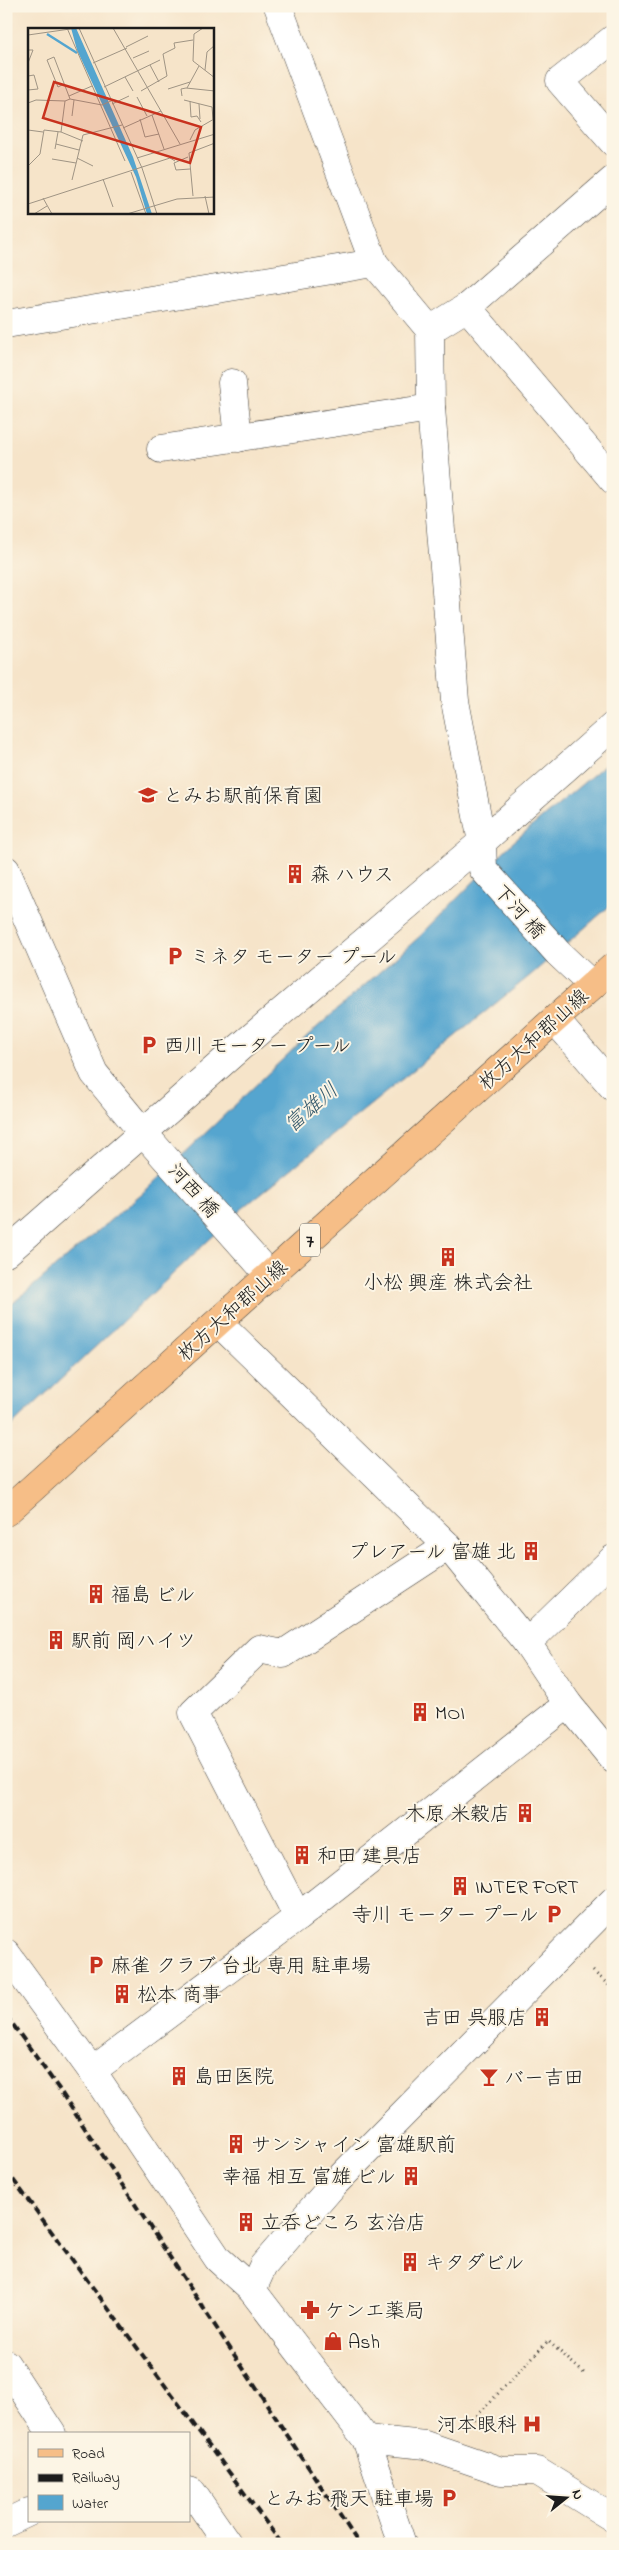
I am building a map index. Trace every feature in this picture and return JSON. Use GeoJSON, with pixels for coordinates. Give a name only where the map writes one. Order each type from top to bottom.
{"type":"FeatureCollection","features":[{"type":"Feature","properties":{"kind":"main road","name":"枚方大和郡山線"},"geometry":{"type":"LineString","coordinates":[[6,1512],[219,1323],[613,967]]}},
{"type":"Feature","properties":{"kind":"street"},"geometry":{"type":"LineString","coordinates":[[278,6],[374,263],[430,330],[431,408],[455,702],[482,842]]}},
{"type":"Feature","properties":{"kind":"street"},"geometry":{"type":"LineString","coordinates":[[613,39],[560,81],[613,142]]}},
{"type":"Feature","properties":{"kind":"street"},"geometry":{"type":"LineString","coordinates":[[430,330],[466,307],[613,180]]}},
{"type":"Feature","properties":{"kind":"street"},"geometry":{"type":"LineString","coordinates":[[6,324],[374,263]]}},
{"type":"Feature","properties":{"kind":"street"},"geometry":{"type":"LineString","coordinates":[[466,307],[613,480]]}},
{"type":"Feature","properties":{"kind":"street"},"geometry":{"type":"LineString","coordinates":[[232,383],[238,438]]}},
{"type":"Feature","properties":{"kind":"street"},"geometry":{"type":"LineString","coordinates":[[161,449],[431,408]]}},
{"type":"Feature","properties":{"kind":"street"},"geometry":{"type":"LineString","coordinates":[[6,1253],[144,1134],[239,1048],[482,842],[613,726]]}},
{"type":"Feature","properties":{"kind":"street","name":"下河 橋"},"geometry":{"type":"LineString","coordinates":[[482,842],[483,869],[558,953],[592,986]]}},
{"type":"Feature","properties":{"kind":"street","name":"河西 橋"},"geometry":{"type":"LineString","coordinates":[[6,870],[94,1073],[144,1134],[270,1276]]}},
{"type":"Feature","properties":{"kind":"street"},"geometry":{"type":"LineString","coordinates":[[555,1020],[613,1087]]}},
{"type":"Feature","properties":{"kind":"street"},"geometry":{"type":"LineString","coordinates":[[219,1323],[448,1546],[526,1643],[568,1704],[613,1759]]}},
{"type":"Feature","properties":{"kind":"street"},"geometry":{"type":"LineString","coordinates":[[298,1917],[193,1713],[259,1649],[283,1654],[448,1546]]}},
{"type":"Feature","properties":{"kind":"street"},"geometry":{"type":"LineString","coordinates":[[526,1643],[613,1559]]}},
{"type":"Feature","properties":{"kind":"street"},"geometry":{"type":"LineString","coordinates":[[92,2071],[298,1917],[568,1704]]}},
{"type":"Feature","properties":{"kind":"street"},"geometry":{"type":"LineString","coordinates":[[252,2290],[263,2266],[334,2184],[613,1901]]}},
{"type":"Feature","properties":{"kind":"street"},"geometry":{"type":"LineString","coordinates":[[6,1953],[92,2071],[218,2259],[252,2290],[366,2439],[402,2544]]}},
{"type":"Feature","properties":{"kind":"street"},"geometry":{"type":"LineString","coordinates":[[6,2364],[51,2432]]}},
{"type":"Feature","properties":{"kind":"street"},"geometry":{"type":"LineString","coordinates":[[366,2439],[425,2445],[501,2471],[537,2471],[613,2518]]}},
{"type":"Feature","properties":{"kind":"street"},"geometry":{"type":"LineString","coordinates":[[190,2491],[228,2544]]}},
{"type":"Feature","properties":{"kind":"street"},"geometry":{"type":"LineString","coordinates":[[6,2522],[28,2512]]}},
{"type":"Feature","properties":{"kind":"path"},"geometry":{"type":"LineString","coordinates":[[444,2451],[548,2341],[585,2374]]}},
{"type":"Feature","properties":{"kind":"water","name":"富雄川"},"geometry":{"type":"Polygon","coordinates":[[[613,758],[613,903],[532,974],[243,1208],[6,1431],[6,1309],[147,1189],[305,1038],[419,937],[512,843],[613,758]]]}},
{"type":"Feature","properties":{"kind":"railway"},"geometry":{"type":"LineString","coordinates":[[6,2015],[59,2089],[359,2544]]}},
{"type":"Feature","properties":{"kind":"railway"},"geometry":{"type":"LineString","coordinates":[[6,2170],[282,2544]]}},
{"type":"Feature","properties":{"kind":"place","name":"とみお駅前保育園"},"geometry":{"type":"Point","coordinates":[148,795]}},
{"type":"Feature","properties":{"kind":"place","name":"森 ハウス"},"geometry":{"type":"Point","coordinates":[295,874]}},
{"type":"Feature","properties":{"kind":"place","name":"ミネタ モーター プール"},"geometry":{"type":"Point","coordinates":[175,956]}},
{"type":"Feature","properties":{"kind":"place","name":"西川 モーター プール"},"geometry":{"type":"Point","coordinates":[149,1045]}},
{"type":"Feature","properties":{"kind":"place","name":"小松 興産 株式会社"},"geometry":{"type":"Point","coordinates":[448,1257]}},
{"type":"Feature","properties":{"kind":"place","name":"プレアール 富雄 北"},"geometry":{"type":"Point","coordinates":[531,1551]}},
{"type":"Feature","properties":{"kind":"place","name":"福島 ビル"},"geometry":{"type":"Point","coordinates":[96,1594]}},
{"type":"Feature","properties":{"kind":"place","name":"駅前 岡ハイツ"},"geometry":{"type":"Point","coordinates":[56,1640]}},
{"type":"Feature","properties":{"kind":"place","name":"MOI"},"geometry":{"type":"Point","coordinates":[420,1712]}},
{"type":"Feature","properties":{"kind":"place","name":"木原 米穀店"},"geometry":{"type":"Point","coordinates":[525,1813]}},
{"type":"Feature","properties":{"kind":"place","name":"和田 建具店"},"geometry":{"type":"Point","coordinates":[302,1855]}},
{"type":"Feature","properties":{"kind":"place","name":"INTER FORT"},"geometry":{"type":"Point","coordinates":[460,1886]}},
{"type":"Feature","properties":{"kind":"place","name":"寺川 モーター プール"},"geometry":{"type":"Point","coordinates":[554,1914]}},
{"type":"Feature","properties":{"kind":"place","name":"麻雀 クラブ 台北 専用 駐車場"},"geometry":{"type":"Point","coordinates":[96,1965]}},
{"type":"Feature","properties":{"kind":"place","name":"松本 商事"},"geometry":{"type":"Point","coordinates":[122,1994]}},
{"type":"Feature","properties":{"kind":"place","name":"吉田 呉服店"},"geometry":{"type":"Point","coordinates":[542,2017]}},
{"type":"Feature","properties":{"kind":"place","name":"島田医院"},"geometry":{"type":"Point","coordinates":[179,2076]}},
{"type":"Feature","properties":{"kind":"place","name":"バー吉田"},"geometry":{"type":"Point","coordinates":[489,2077]}},
{"type":"Feature","properties":{"kind":"place","name":"サンシャイン 富雄駅前"},"geometry":{"type":"Point","coordinates":[236,2144]}},
{"type":"Feature","properties":{"kind":"place","name":"幸福 相互 富雄 ビル"},"geometry":{"type":"Point","coordinates":[411,2176]}},
{"type":"Feature","properties":{"kind":"place","name":"立呑どころ 玄治店"},"geometry":{"type":"Point","coordinates":[246,2222]}},
{"type":"Feature","properties":{"kind":"place","name":"キタダビル"},"geometry":{"type":"Point","coordinates":[410,2262]}},
{"type":"Feature","properties":{"kind":"place","name":"ケンエ薬局"},"geometry":{"type":"Point","coordinates":[310,2310]}},
{"type":"Feature","properties":{"kind":"place","name":"Ash"},"geometry":{"type":"Point","coordinates":[333,2341]}},
{"type":"Feature","properties":{"kind":"place","name":"河本眼科"},"geometry":{"type":"Point","coordinates":[532,2424]}},
{"type":"Feature","properties":{"kind":"place","name":"とみお 飛天 駐車場"},"geometry":{"type":"Point","coordinates":[449,2498]}}]}
